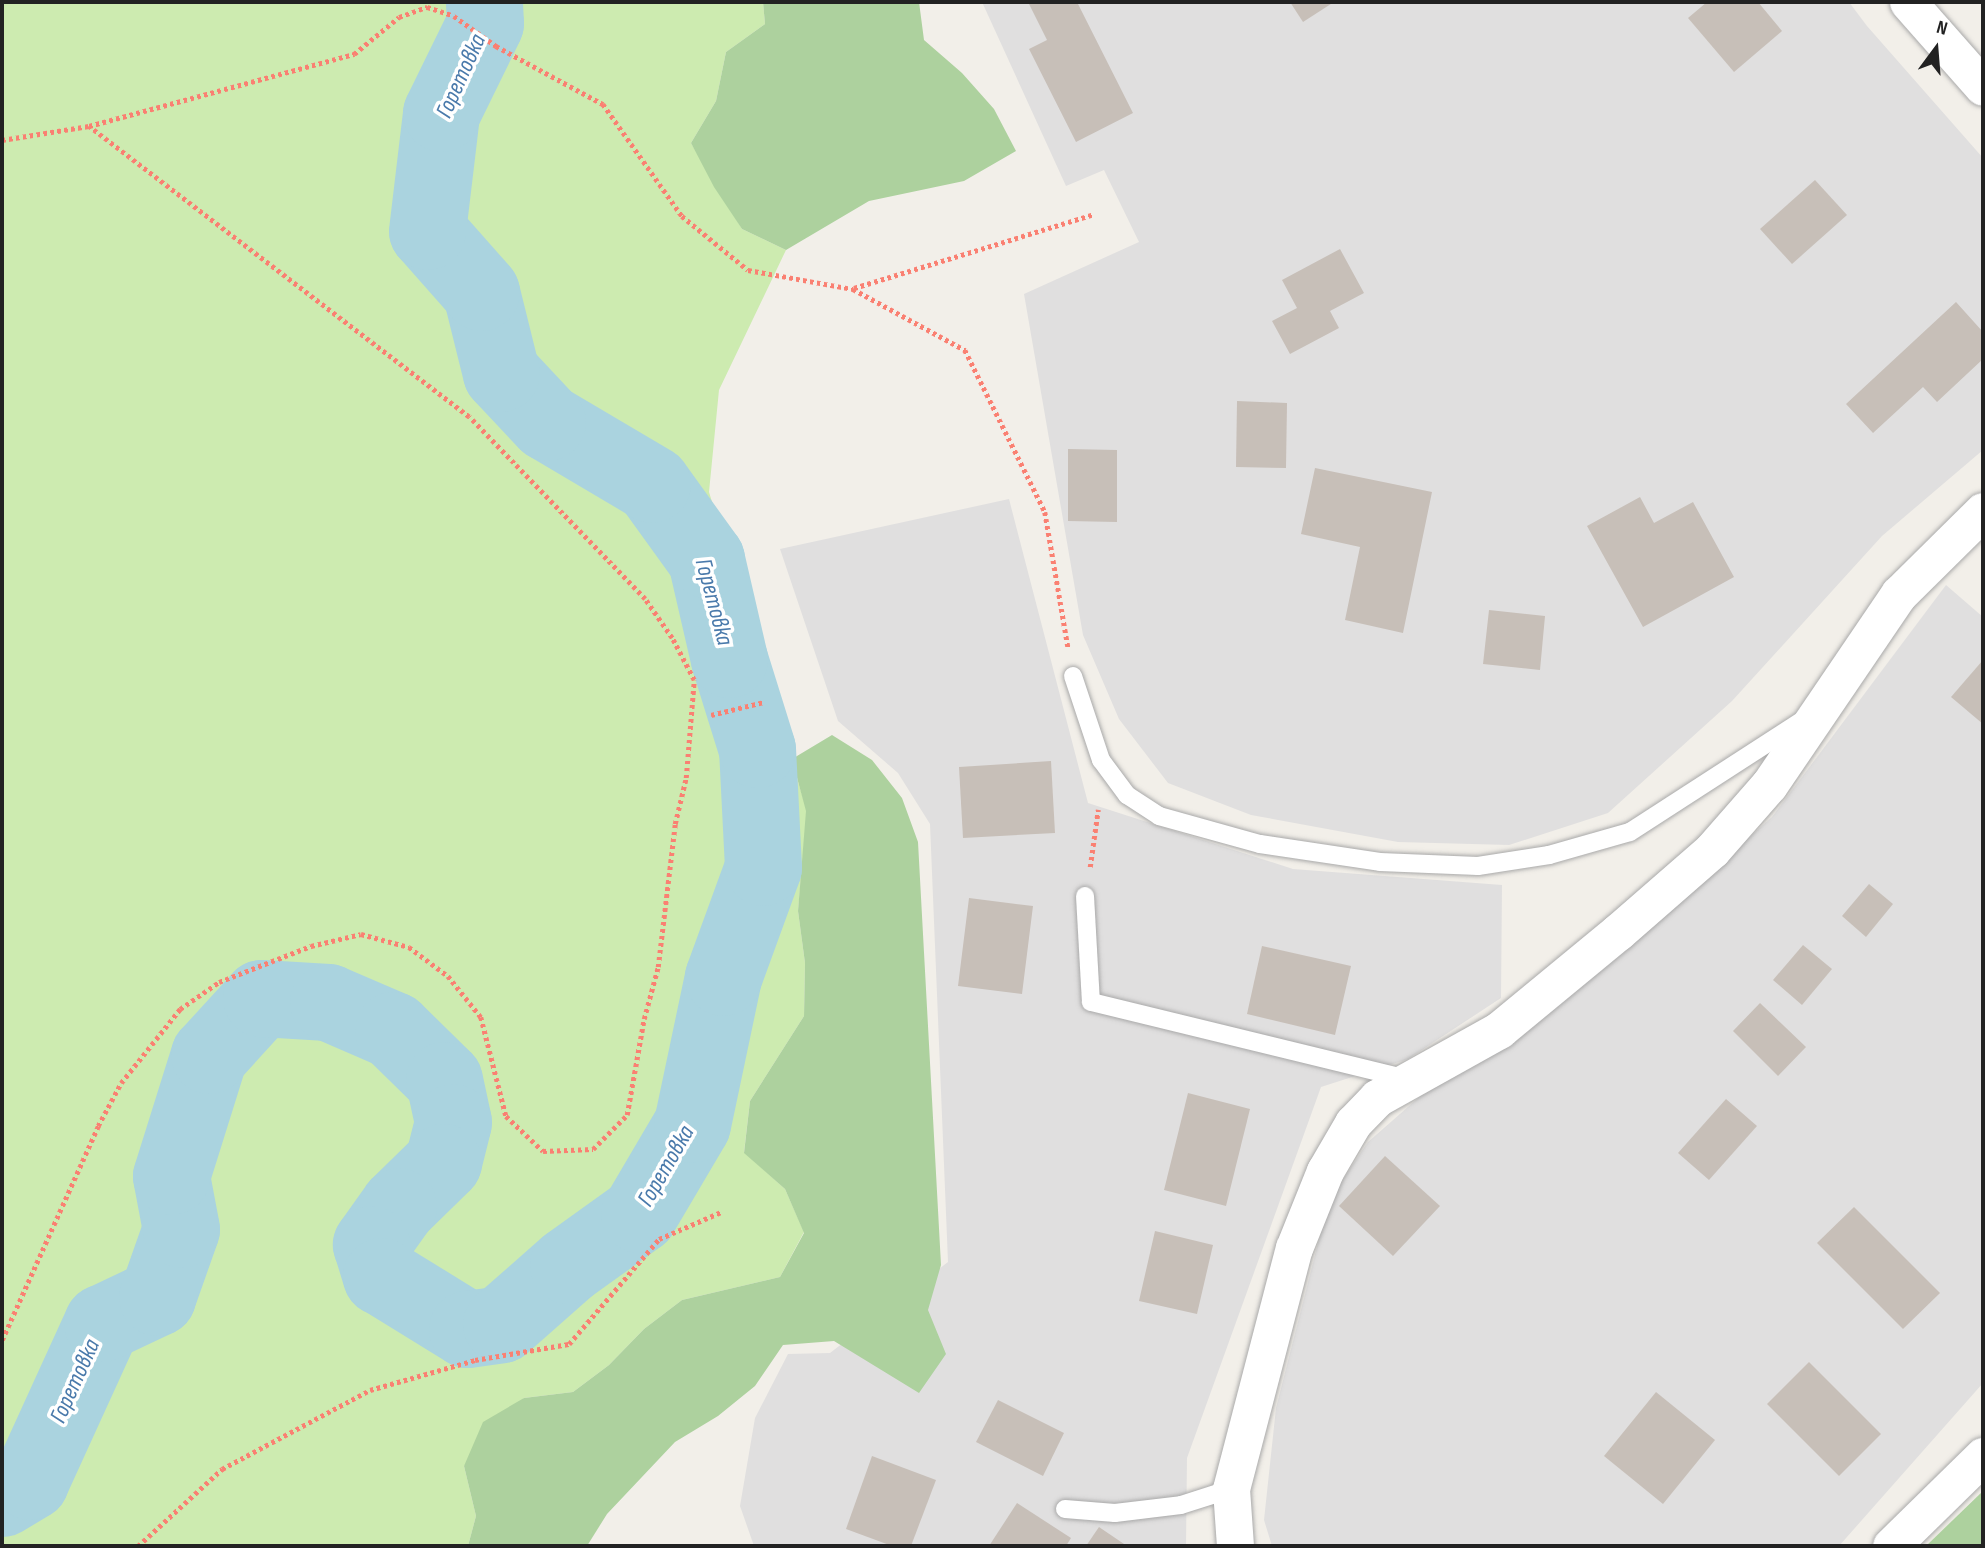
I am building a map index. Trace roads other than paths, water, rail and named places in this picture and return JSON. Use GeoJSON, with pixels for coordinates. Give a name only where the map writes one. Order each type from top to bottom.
{"type":"FeatureCollection","features":[{"type":"Feature","properties":{"kind":"street"},"geometry":{"type":"LineString","coordinates":[[1908,2],[1983,87]]}},
{"type":"Feature","properties":{"kind":"street"},"geometry":{"type":"LineString","coordinates":[[1235,1546],[1231,1489],[1294,1248],[1325,1171],[1353,1123],[1377,1098],[1499,1030],[1712,850],[1769,785],[1899,594],[1983,511]]}},
{"type":"Feature","properties":{"kind":"street"},"geometry":{"type":"LineString","coordinates":[[1891,1546],[1983,1456]]}},
{"type":"Feature","properties":{"kind":"lane"},"geometry":{"type":"LineString","coordinates":[[1073,676],[1104,764],[1127,795],[1158,816],[1286,848],[1380,862],[1478,866],[1549,855],[1630,832],[1819,709]]}},
{"type":"Feature","properties":{"kind":"lane"},"geometry":{"type":"LineString","coordinates":[[1085,897],[1091,1002],[1413,1080]]}},
{"type":"Feature","properties":{"kind":"lane"},"geometry":{"type":"LineString","coordinates":[[1065,1510],[1115,1513],[1181,1505],[1231,1489]]}},
{"type":"Feature","properties":{"kind":"waterway","name":"Горетовка"},"geometry":{"type":"LineString","coordinates":[[2,1498],[30,1481],[102,1323],[157,1297],[181,1229],[171,1176],[209,1055],[261,998],[328,1002],[393,1030],[444,1080],[453,1122],[443,1162],[398,1206],[371,1244],[381,1276],[467,1329],[501,1324],[568,1265],[639,1214],[692,1124],[723,977],[763,867],[757,749],[729,659],[706,559],[652,484],[547,422],[501,373],[481,292],[427,231],[441,113],[485,23],[484,2]]}}]}
